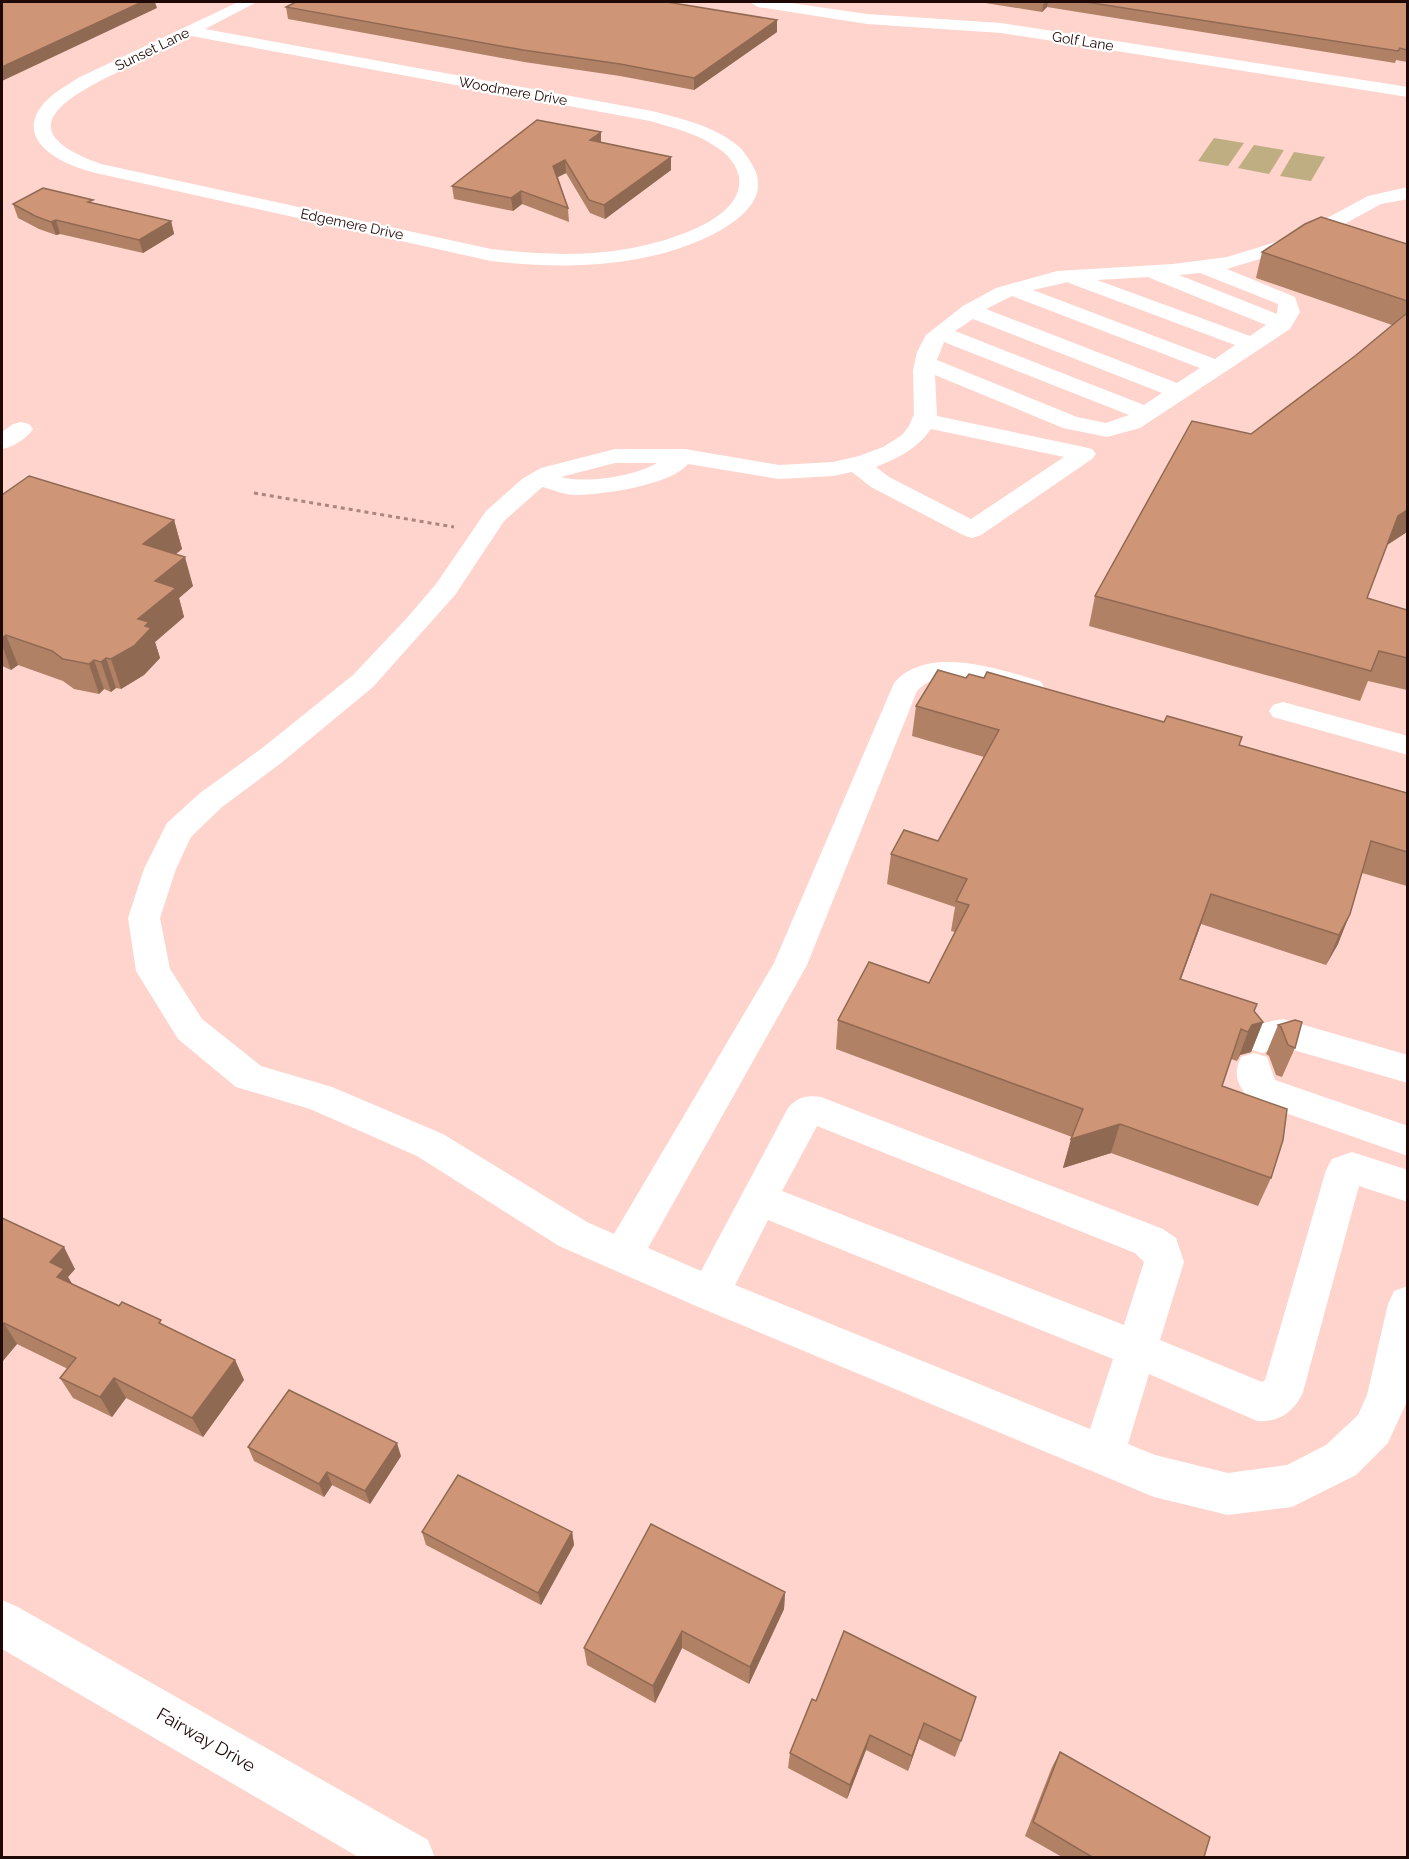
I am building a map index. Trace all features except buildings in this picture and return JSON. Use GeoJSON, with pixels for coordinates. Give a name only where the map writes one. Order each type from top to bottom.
{"type":"FeatureCollection","features":[{"type":"Feature","properties":{"kind":"street","name":"Sunset Lane"},"geometry":{"type":"LineString","coordinates":[[57,99],[79,85],[249,2]]}},
{"type":"Feature","properties":{"kind":"street","name":"Golf Lane"},"geometry":{"type":"LineString","coordinates":[[758,2],[877,20],[1001,28],[1407,92]]}},
{"type":"Feature","properties":{"kind":"street","name":"Woodmere Drive"},"geometry":{"type":"LineString","coordinates":[[189,31],[652,116],[685,125],[726,146],[742,162],[750,179],[749,190],[740,208],[711,228]]}},
{"type":"Feature","properties":{"kind":"street","name":"Edgemere Drive"},"geometry":{"type":"LineString","coordinates":[[57,99],[44,114],[41,130],[46,142],[54,149],[84,165],[491,255],[547,260],[606,258],[660,248],[711,228]]}},
{"type":"Feature","properties":{"kind":"street"},"geometry":{"type":"LineString","coordinates":[[1407,193],[1375,200],[1360,206],[1314,233],[1274,250],[1229,263],[1204,267],[1069,276],[1012,289],[970,310],[941,333],[928,352],[924,370],[926,414],[923,421],[910,440],[891,452],[857,464],[805,472],[779,472],[686,456],[615,456],[578,464],[540,479],[512,500],[483,532],[446,589],[417,625],[363,681],[271,756],[211,800],[178,831],[160,869],[144,918],[153,971],[190,1029],[249,1077],[319,1097],[430,1145],[573,1234],[1154,1476],[1228,1494],[1292,1486],[1341,1460],[1372,1429],[1388,1396],[1407,1304]]}},
{"type":"Feature","properties":{"kind":"street"},"geometry":{"type":"LineString","coordinates":[[926,363],[1071,423],[1107,430],[1132,423],[1282,324],[1289,312],[1288,302],[1204,267]]}},
{"type":"Feature","properties":{"kind":"street"},"geometry":{"type":"LineString","coordinates":[[1149,271],[1282,324]]}},
{"type":"Feature","properties":{"kind":"street"},"geometry":{"type":"LineString","coordinates":[[1069,276],[1252,344]]}},
{"type":"Feature","properties":{"kind":"street"},"geometry":{"type":"LineString","coordinates":[[1012,289],[1217,367]]}},
{"type":"Feature","properties":{"kind":"street"},"geometry":{"type":"LineString","coordinates":[[970,310],[1180,392]]}},
{"type":"Feature","properties":{"kind":"street"},"geometry":{"type":"LineString","coordinates":[[941,333],[1147,414]]}},
{"type":"Feature","properties":{"kind":"street"},"geometry":{"type":"LineString","coordinates":[[857,464],[880,482],[972,530],[1084,454],[991,433],[923,421]]}},
{"type":"Feature","properties":{"kind":"street"},"geometry":{"type":"LineString","coordinates":[[623,1255],[790,965],[904,689],[921,674],[944,670],[996,676],[1053,693]]}},
{"type":"Feature","properties":{"kind":"street"},"geometry":{"type":"LineString","coordinates":[[1283,711],[1407,746]]}},
{"type":"Feature","properties":{"kind":"street"},"geometry":{"type":"LineString","coordinates":[[1407,1069],[1283,1033],[1268,1035],[1258,1053],[1253,1078],[1262,1090],[1407,1141]]}},
{"type":"Feature","properties":{"kind":"street"},"geometry":{"type":"LineString","coordinates":[[711,1293],[801,1119],[809,1110],[821,1112],[1149,1240],[1162,1250],[1164,1262],[1103,1455]]}},
{"type":"Feature","properties":{"kind":"street"},"geometry":{"type":"LineString","coordinates":[[759,1199],[1136,1349],[1257,1401],[1267,1402],[1282,1392],[1345,1170],[1352,1168],[1407,1186]]}},
{"type":"Feature","properties":{"kind":"street","name":"Fairway Drive"},"geometry":{"type":"LineString","coordinates":[[2,1623],[410,1857]]}},
{"type":"Feature","properties":{"kind":"path"},"geometry":{"type":"LineString","coordinates":[[254,493],[483,532]]}},
{"type":"Feature","properties":{"kind":"shaded area"},"geometry":{"type":"Polygon","coordinates":[[[1214,138],[1244,143],[1228,166],[1198,161],[1214,138]]]}},
{"type":"Feature","properties":{"kind":"shaded area"},"geometry":{"type":"Polygon","coordinates":[[[1254,145],[1284,150],[1269,174],[1238,168],[1254,145]]]}},
{"type":"Feature","properties":{"kind":"shaded area"},"geometry":{"type":"Polygon","coordinates":[[[1294,152],[1325,157],[1311,181],[1280,176],[1294,152]]]}}]}
